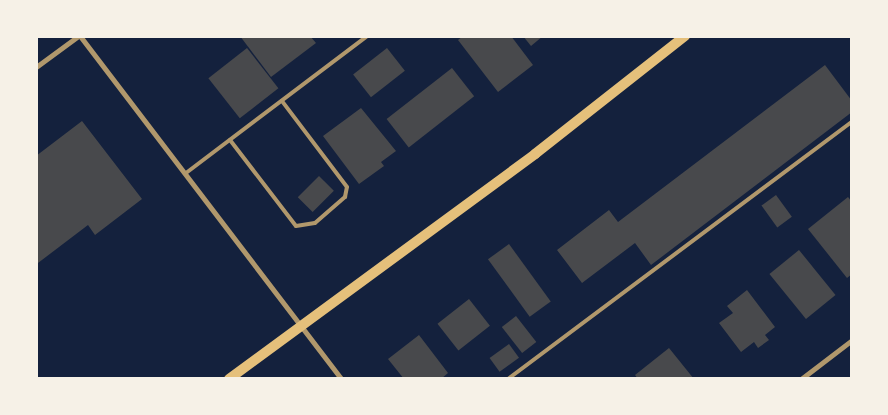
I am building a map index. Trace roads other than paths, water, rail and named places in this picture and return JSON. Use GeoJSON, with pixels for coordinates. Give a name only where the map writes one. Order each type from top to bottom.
{"type":"FeatureCollection","features":[{"type":"Feature","properties":{"kind":"main road"},"geometry":{"type":"LineString","coordinates":[[229,379],[299,324],[535,154],[685,36]]}},
{"type":"Feature","properties":{"kind":"street"},"geometry":{"type":"LineString","coordinates":[[36,67],[79,36],[186,173],[341,379]]}},
{"type":"Feature","properties":{"kind":"street"},"geometry":{"type":"LineString","coordinates":[[801,379],[852,340]]}},
{"type":"Feature","properties":{"kind":"lane"},"geometry":{"type":"LineString","coordinates":[[186,173],[367,36]]}},
{"type":"Feature","properties":{"kind":"lane"},"geometry":{"type":"LineString","coordinates":[[230,140],[296,226],[315,223],[345,197],[347,187],[282,100]]}},
{"type":"Feature","properties":{"kind":"lane"},"geometry":{"type":"LineString","coordinates":[[508,379],[852,122]]}}]}
